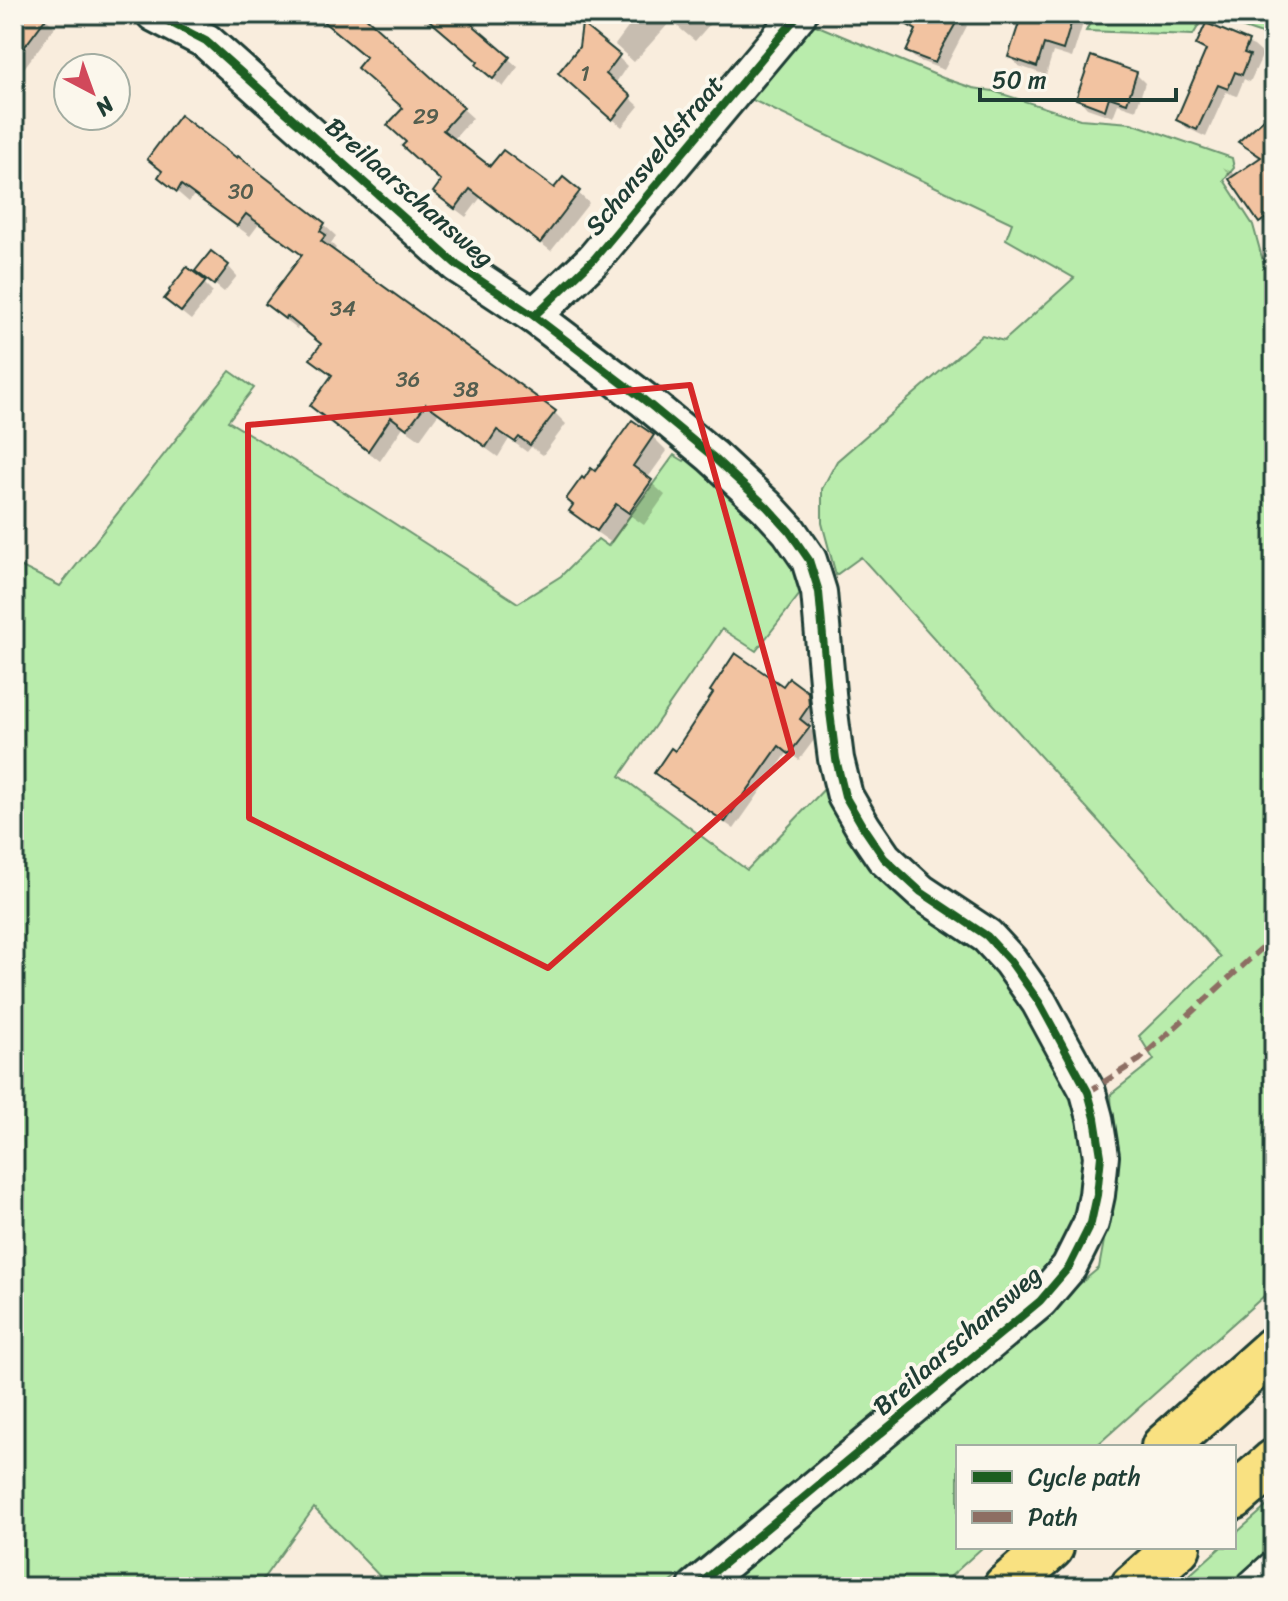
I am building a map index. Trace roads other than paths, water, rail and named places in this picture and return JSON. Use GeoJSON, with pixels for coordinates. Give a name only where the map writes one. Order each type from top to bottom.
{"type":"FeatureCollection","features":[{"type":"Feature","properties":{"kind":"highway"},"geometry":{"type":"LineString","coordinates":[[1166,1445],[1274,1349]]}},
{"type":"Feature","properties":{"kind":"highway"},"geometry":{"type":"LineString","coordinates":[[1236,1495],[1274,1462]]}},
{"type":"Feature","properties":{"kind":"highway"},"geometry":{"type":"LineString","coordinates":[[1006,1587],[1049,1549]]}},
{"type":"Feature","properties":{"kind":"highway"},"geometry":{"type":"LineString","coordinates":[[1133,1587],[1176,1549]]}},
{"type":"Feature","properties":{"kind":"street","name":"Breilaarschansweg"},"geometry":{"type":"LineString","coordinates":[[154,14],[206,41],[457,265],[534,316],[643,399],[712,456],[789,531],[809,560],[819,592],[836,759],[845,796],[884,858],[921,892],[987,936],[1010,961],[1039,1002],[1088,1092],[1101,1156],[1097,1195],[1091,1223],[1069,1267],[1040,1301],[696,1587]]}},
{"type":"Feature","properties":{"kind":"street","name":"Schansveldstraat"},"geometry":{"type":"LineString","coordinates":[[534,316],[594,259],[799,14]]}},
{"type":"Feature","properties":{"kind":"street"},"geometry":{"type":"LineString","coordinates":[[1254,1587],[1274,1569]]}}]}
